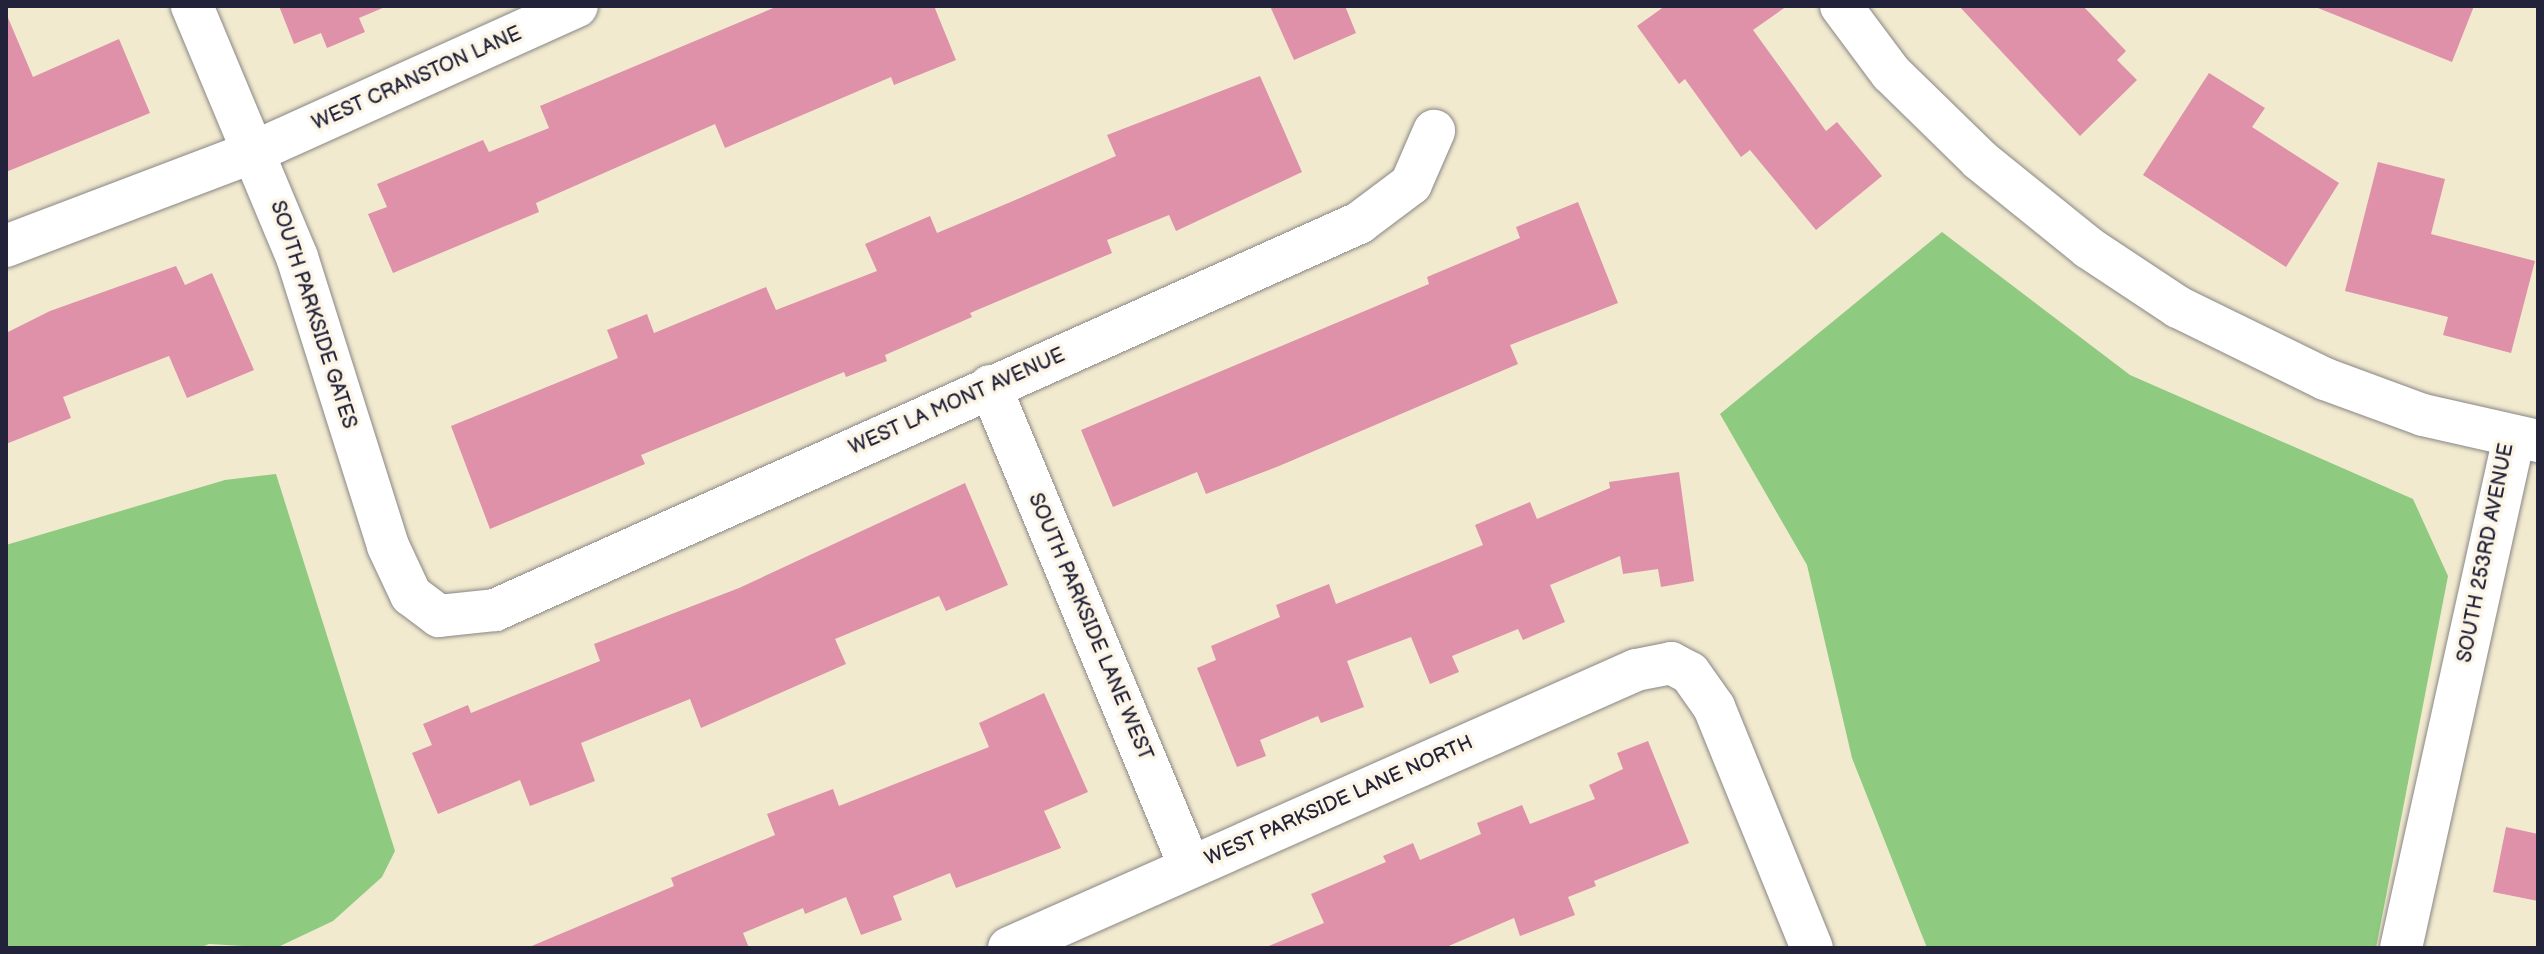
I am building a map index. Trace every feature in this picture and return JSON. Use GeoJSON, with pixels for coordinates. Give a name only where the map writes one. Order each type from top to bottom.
{"type":"FeatureCollection","features":[{"type":"Feature","properties":{"kind":"street","name":"SOUTH PARKSIDE GATES"},"geometry":{"type":"LineString","coordinates":[[192,6],[256,151],[297,257],[388,546],[411,595],[439,616]]}},
{"type":"Feature","properties":{"kind":"street","name":"WEST CRANSTON LANE"},"geometry":{"type":"LineString","coordinates":[[6,246],[256,151],[577,6]]}},
{"type":"Feature","properties":{"kind":"street","name":"SOUTH 253RD AVENUE"},"geometry":{"type":"LineString","coordinates":[[1841,6],[1891,73],[1980,160],[2089,248],[2178,307],[2325,379],[2423,415],[2526,439],[2404,947]]}},
{"type":"Feature","properties":{"kind":"street","name":"WEST LA MONT AVENUE"},"geometry":{"type":"LineString","coordinates":[[439,616],[495,610],[1359,223],[1411,184],[1434,131]]}},
{"type":"Feature","properties":{"kind":"street","name":"SOUTH PARKSIDE LANE WEST"},"geometry":{"type":"LineString","coordinates":[[990,386],[1190,867]]}},
{"type":"Feature","properties":{"kind":"street","name":"WEST PARKSIDE LANE NORTH"},"geometry":{"type":"LineString","coordinates":[[1009,948],[1636,670],[1671,663],[1690,673],[1714,707],[1812,948]]}},
{"type":"Feature","properties":{"kind":"green space"},"geometry":{"type":"Polygon","coordinates":[[[1942,232],[2130,375],[2413,499],[2448,576],[2376,948],[1927,948],[1852,758],[1807,565],[1720,414],[1942,232]]]}},
{"type":"Feature","properties":{"kind":"green space"},"geometry":{"type":"Polygon","coordinates":[[[276,474],[395,851],[382,877],[333,921],[276,948],[209,944],[199,948],[6,948],[6,545],[225,480],[276,474]]]}},
{"type":"Feature","properties":{"kind":"building"},"geometry":{"type":"Polygon","coordinates":[[[279,6],[385,7],[359,18],[365,32],[327,48],[321,33],[294,44],[279,6]]]}},
{"type":"Feature","properties":{"kind":"building"},"geometry":{"type":"Polygon","coordinates":[[[778,6],[934,6],[956,60],[894,85],[891,77],[725,148],[715,124],[536,203],[539,212],[393,273],[368,214],[387,207],[377,184],[483,140],[489,152],[549,128],[540,106],[778,6]]]}},
{"type":"Feature","properties":{"kind":"building"},"geometry":{"type":"Polygon","coordinates":[[[1270,6],[1345,6],[1356,33],[1294,60],[1270,6]]]}},
{"type":"Feature","properties":{"kind":"building"},"geometry":{"type":"Polygon","coordinates":[[[1665,6],[1787,6],[1753,30],[1826,131],[1837,122],[1882,176],[1816,230],[1750,150],[1741,157],[1685,79],[1679,84],[1637,26],[1665,6]]]}},
{"type":"Feature","properties":{"kind":"building"},"geometry":{"type":"Polygon","coordinates":[[[1959,6],[2083,6],[2126,51],[2117,60],[2137,80],[2080,136],[1959,6]]]}},
{"type":"Feature","properties":{"kind":"building"},"geometry":{"type":"Polygon","coordinates":[[[2313,6],[2474,6],[2452,62],[2313,6]]]}},
{"type":"Feature","properties":{"kind":"building"},"geometry":{"type":"Polygon","coordinates":[[[6,13],[33,77],[119,39],[150,113],[6,172],[6,13]]]}},
{"type":"Feature","properties":{"kind":"building"},"geometry":{"type":"Polygon","coordinates":[[[2209,73],[2265,108],[2252,127],[2339,183],[2286,267],[2143,175],[2209,73]]]}},
{"type":"Feature","properties":{"kind":"building"},"geometry":{"type":"Polygon","coordinates":[[[1260,76],[1302,172],[1176,231],[1169,215],[1107,240],[1112,253],[970,313],[972,317],[885,355],[887,361],[846,377],[844,372],[641,455],[645,464],[490,529],[451,426],[618,358],[607,330],[647,314],[654,333],[766,287],[776,310],[877,271],[865,244],[930,216],[937,233],[1013,201],[1116,156],[1107,135],[1260,76]]]}},
{"type":"Feature","properties":{"kind":"building"},"geometry":{"type":"Polygon","coordinates":[[[2378,162],[2445,179],[2431,234],[2535,261],[2511,353],[2443,335],[2448,317],[2345,291],[2378,162]]]}},
{"type":"Feature","properties":{"kind":"building"},"geometry":{"type":"Polygon","coordinates":[[[1578,202],[1618,303],[1510,345],[1518,364],[1279,466],[1206,494],[1197,472],[1113,507],[1081,430],[1429,284],[1427,277],[1520,238],[1516,227],[1578,202]]]}},
{"type":"Feature","properties":{"kind":"building"},"geometry":{"type":"Polygon","coordinates":[[[176,266],[185,285],[212,273],[254,370],[187,398],[169,356],[63,397],[71,418],[6,444],[6,333],[50,311],[176,266]]]}},
{"type":"Feature","properties":{"kind":"building"},"geometry":{"type":"Polygon","coordinates":[[[1679,472],[1694,581],[1661,587],[1658,569],[1623,574],[1620,556],[1550,585],[1565,622],[1523,640],[1518,629],[1452,656],[1459,672],[1430,684],[1411,637],[1347,661],[1364,707],[1321,723],[1318,716],[1260,740],[1266,756],[1237,767],[1197,668],[1216,660],[1211,646],[1280,617],[1276,605],[1329,584],[1336,604],[1483,545],[1475,525],[1530,502],[1537,519],[1610,488],[1609,482],[1679,472]]]}},
{"type":"Feature","properties":{"kind":"building"},"geometry":{"type":"Polygon","coordinates":[[[965,483],[1008,585],[946,611],[939,596],[835,639],[846,664],[701,728],[690,699],[581,743],[595,781],[530,806],[520,780],[438,814],[412,753],[432,745],[423,724],[468,705],[471,713],[600,661],[594,644],[739,588],[965,483]]]}},
{"type":"Feature","properties":{"kind":"building"},"geometry":{"type":"Polygon","coordinates":[[[1044,693],[1088,792],[1044,811],[1061,848],[956,888],[950,873],[893,896],[902,920],[861,935],[846,897],[805,914],[803,908],[743,933],[749,948],[527,948],[674,886],[671,878],[775,835],[767,814],[833,789],[839,806],[989,747],[979,723],[1044,693]]]}},
{"type":"Feature","properties":{"kind":"building"},"geometry":{"type":"Polygon","coordinates":[[[1648,741],[1689,843],[1594,881],[1596,886],[1568,897],[1575,915],[1520,936],[1514,918],[1444,948],[1264,948],[1324,923],[1311,894],[1386,862],[1383,856],[1413,843],[1420,860],[1481,834],[1477,823],[1522,805],[1530,824],[1595,799],[1589,785],[1623,769],[1617,753],[1648,741]]]}},
{"type":"Feature","properties":{"kind":"building"},"geometry":{"type":"Polygon","coordinates":[[[2506,827],[2538,834],[2538,901],[2493,892],[2506,827]]]}}]}
